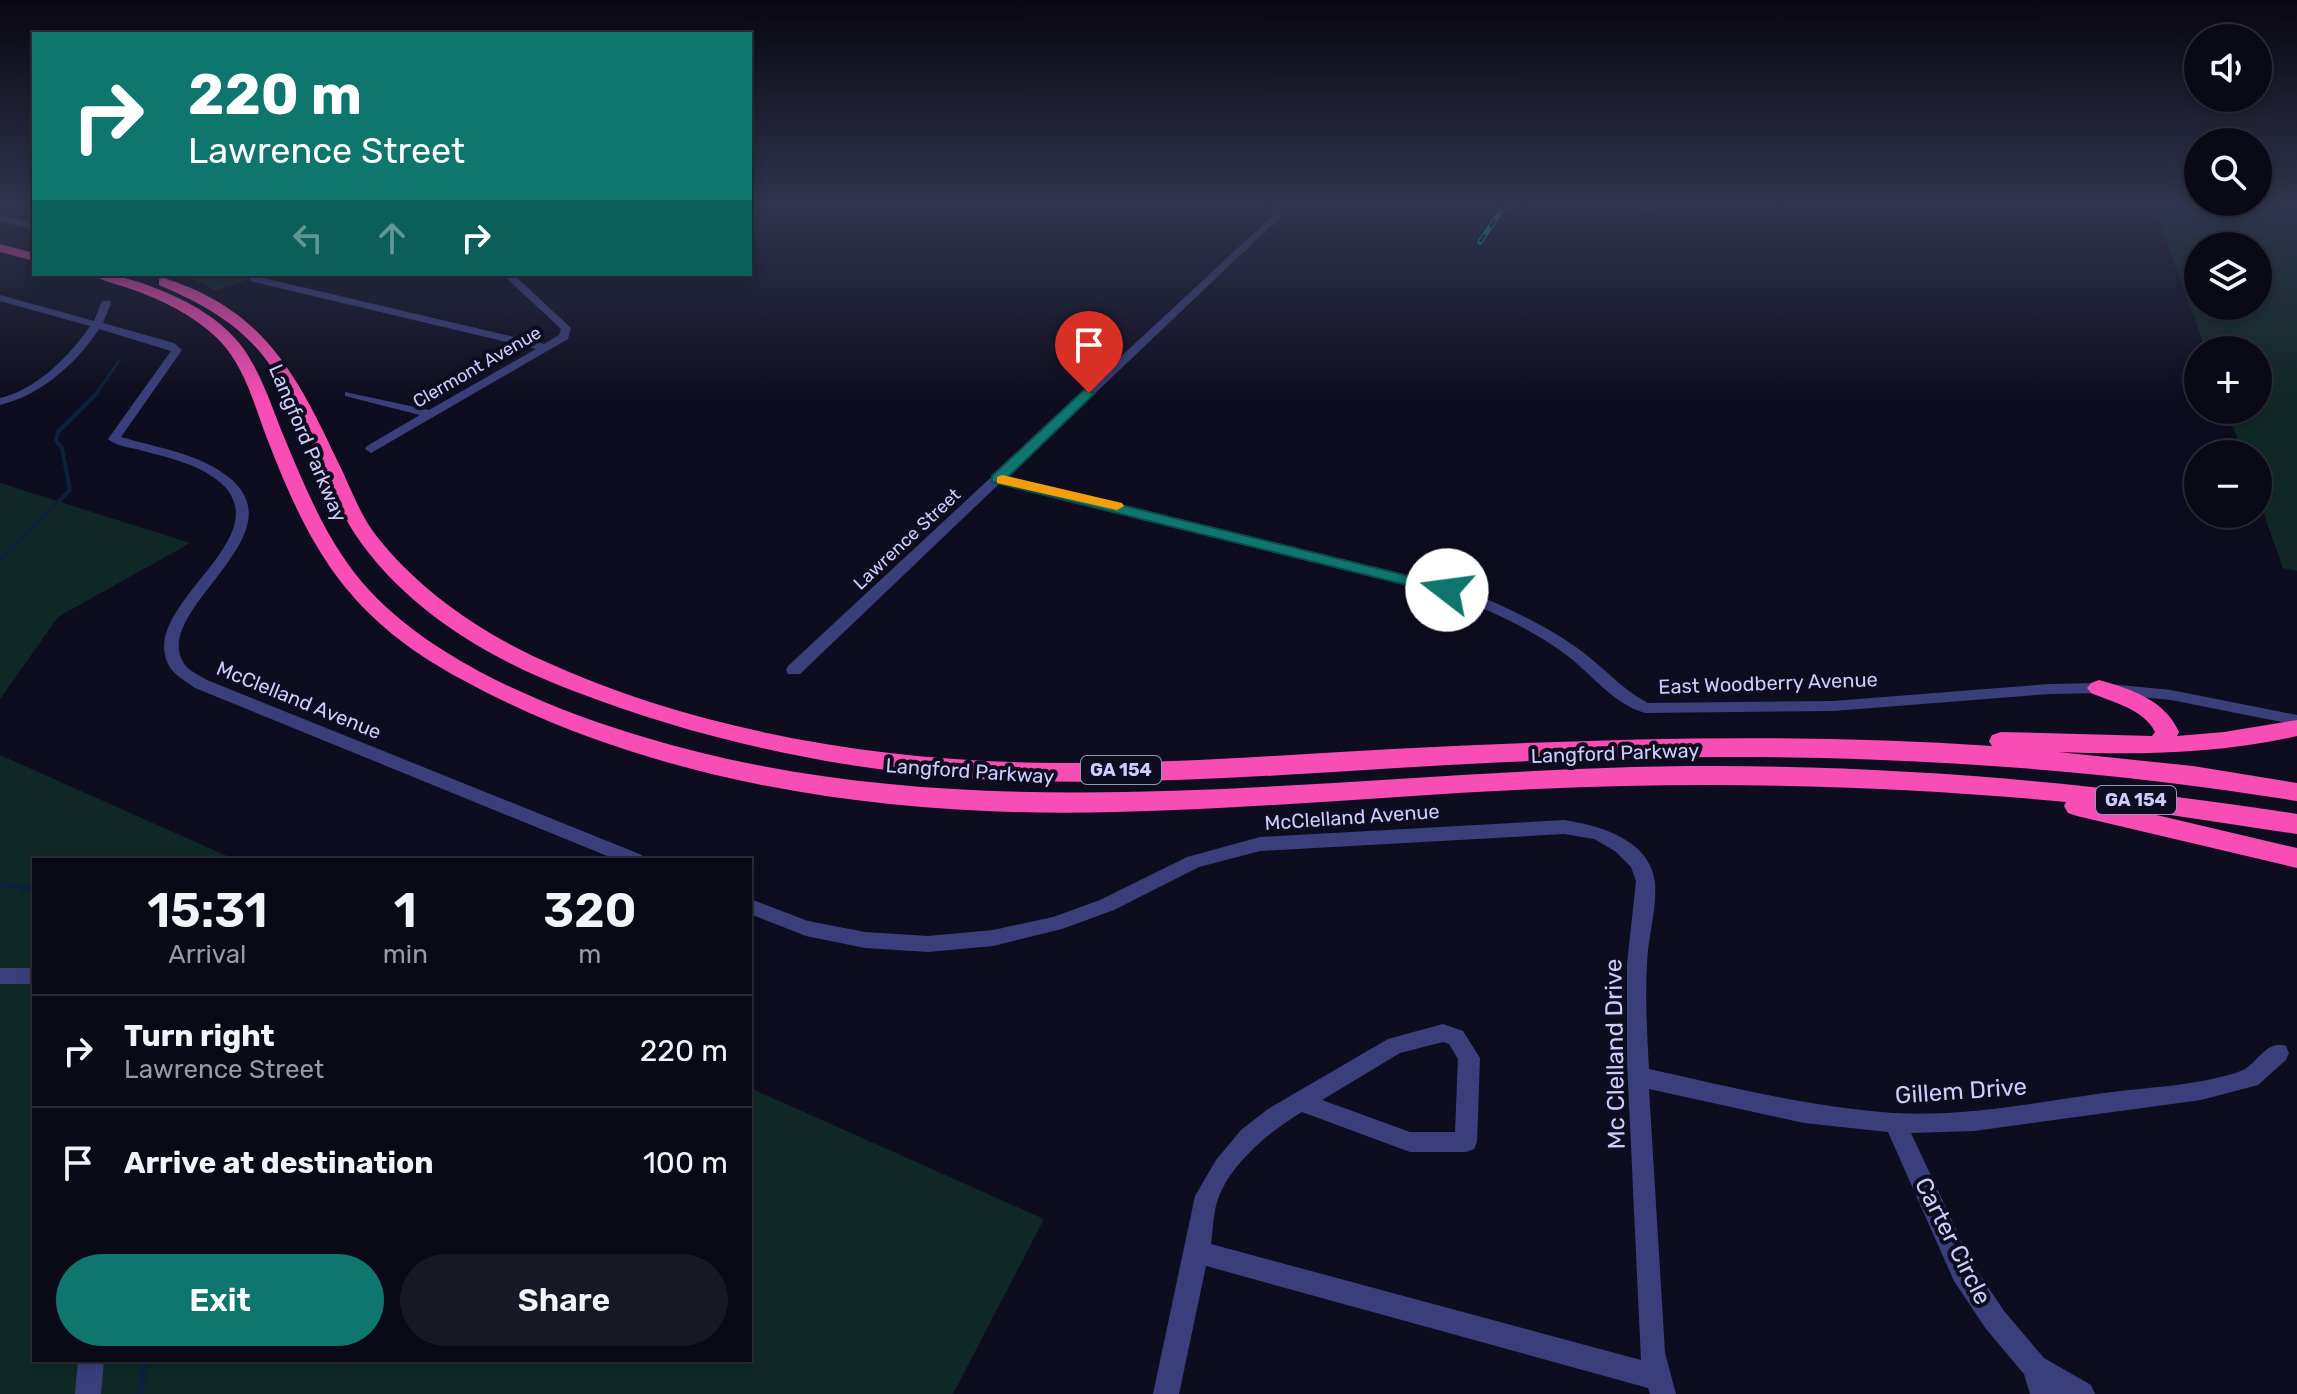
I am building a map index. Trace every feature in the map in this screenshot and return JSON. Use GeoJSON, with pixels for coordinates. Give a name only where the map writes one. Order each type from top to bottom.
{"type":"FeatureCollection","features":[{"type":"Feature","properties":{"kind":"highway","name":"Langford Parkway"},"geometry":{"type":"LineString","coordinates":[[103,276],[150,291],[194,313],[238,351],[252,375],[306,512],[327,551],[353,586],[393,625],[449,664],[516,698],[599,733],[694,762],[776,779],[1019,803],[1114,803],[1682,775],[1973,784],[2159,803],[2297,824]]}},
{"type":"Feature","properties":{"kind":"highway","name":"Langford Parkway"},"geometry":{"type":"LineString","coordinates":[[146,276],[186,290],[230,313],[259,336],[276,355],[304,405],[364,532],[401,579],[466,629],[552,675],[650,710],[727,731],[856,757],[932,766],[1020,770],[1088,771],[1463,754],[1761,746],[1937,751],[2093,764],[2297,792]]}},
{"type":"Feature","properties":{"kind":"highway"},"geometry":{"type":"LineString","coordinates":[[2099,688],[2157,715],[2165,723],[2167,732],[2160,743]]}},
{"type":"Feature","properties":{"kind":"highway"},"geometry":{"type":"LineString","coordinates":[[1761,746],[1885,738],[2160,743],[2258,737],[2297,728]]}},
{"type":"Feature","properties":{"kind":"highway"},"geometry":{"type":"LineString","coordinates":[[1973,784],[2297,858]]}},
{"type":"Feature","properties":{"kind":"street","name":"Lawrence Street"},"geometry":{"type":"LineString","coordinates":[[794,670],[1220,270]]}},
{"type":"Feature","properties":{"kind":"street"},"geometry":{"type":"LineString","coordinates":[[255,276],[253,279],[546,348]]}},
{"type":"Feature","properties":{"kind":"street","name":"Clermont Avenue"},"geometry":{"type":"LineString","coordinates":[[371,449],[564,337],[566,328],[509,276]]}},
{"type":"Feature","properties":{"kind":"street","name":"McClelland Avenue"},"geometry":{"type":"LineString","coordinates":[[0,298],[170,345],[177,350],[114,439],[209,470],[229,484],[240,501],[242,522],[234,546],[174,626],[170,647],[176,665],[201,684],[630,858]]}},
{"type":"Feature","properties":{"kind":"street"},"geometry":{"type":"LineString","coordinates":[[0,402],[26,395],[93,333],[106,303]]}},
{"type":"Feature","properties":{"kind":"street"},"geometry":{"type":"LineString","coordinates":[[349,394],[429,414]]}},
{"type":"Feature","properties":{"kind":"street","name":"East Woodberry Avenue"},"geometry":{"type":"LineString","coordinates":[[998,479],[1086,498],[1465,595],[1505,611],[1544,632],[1582,659],[1622,698],[1645,708],[1833,706],[2099,688],[2171,695],[2297,720]]}},
{"type":"Feature","properties":{"kind":"street","name":"Mc Clelland Drive"},"geometry":{"type":"LineString","coordinates":[[1500,830],[1581,829],[1611,840],[1636,859],[1646,877],[1637,963],[1640,1077],[1652,1353],[1660,1386]]}},
{"type":"Feature","properties":{"kind":"street","name":"McClelland Avenue"},"geometry":{"type":"LineString","coordinates":[[752,907],[806,928],[865,940],[928,944],[993,938],[1055,924],[1107,905],[1194,862],[1260,844],[1500,830]]}},
{"type":"Feature","properties":{"kind":"street"},"geometry":{"type":"LineString","coordinates":[[0,976],[32,976]]}},
{"type":"Feature","properties":{"kind":"street"},"geometry":{"type":"LineString","coordinates":[[1166,1394],[1207,1196],[1249,1137],[1300,1102],[1395,1045],[1443,1033],[1456,1037],[1469,1058],[1466,1142],[1410,1142],[1300,1102]]}},
{"type":"Feature","properties":{"kind":"street","name":"Gillem Drive"},"geometry":{"type":"LineString","coordinates":[[1640,1077],[1804,1113],[1895,1123],[1974,1121],[2201,1090],[2250,1078],[2278,1053]]}},
{"type":"Feature","properties":{"kind":"street","name":"Carter Circle"},"geometry":{"type":"LineString","coordinates":[[1895,1123],[1963,1272],[1995,1320],[2035,1367],[2043,1394]]}},
{"type":"Feature","properties":{"kind":"street"},"geometry":{"type":"LineString","coordinates":[[1197,1252],[1660,1386]]}},
{"type":"Feature","properties":{"kind":"street"},"geometry":{"type":"LineString","coordinates":[[88,1394],[91,1362]]}},
{"type":"Feature","properties":{"kind":"street"},"geometry":{"type":"LineString","coordinates":[[2035,1367],[2082,1394]]}},
{"type":"Feature","properties":{"kind":"green space"},"geometry":{"type":"Polygon","coordinates":[[[2177,270],[2184,270],[2184,290],[2177,270]]]}},
{"type":"Feature","properties":{"kind":"green space"},"geometry":{"type":"Polygon","coordinates":[[[2272,270],[2297,270],[2297,571],[2283,568],[2269,528],[2272,528],[2272,440],[2238,440],[2232,424],[2272,424],[2272,336],[2201,336],[2195,320],[2272,320],[2272,270]]]}},
{"type":"Feature","properties":{"kind":"green space"},"geometry":{"type":"Polygon","coordinates":[[[184,276],[251,276],[248,280],[215,290],[184,276]]]}},
{"type":"Feature","properties":{"kind":"green space"},"geometry":{"type":"Polygon","coordinates":[[[0,483],[190,543],[58,617],[0,699],[0,483]]]}},
{"type":"Feature","properties":{"kind":"green space"},"geometry":{"type":"Polygon","coordinates":[[[0,755],[232,858],[32,858],[32,1362],[752,1362],[752,1089],[1044,1219],[953,1394],[0,1394],[0,755]]]}},
{"type":"Feature","properties":{"kind":"waterway"},"geometry":{"type":"LineString","coordinates":[[96,394],[119,361]]}},
{"type":"Feature","properties":{"kind":"waterway"},"geometry":{"type":"LineString","coordinates":[[0,561],[70,490],[62,448],[56,441],[58,432],[96,394]]}},
{"type":"Feature","properties":{"kind":"waterway"},"geometry":{"type":"LineString","coordinates":[[0,884],[32,889]]}},
{"type":"Feature","properties":{"kind":"waterway"},"geometry":{"type":"LineString","coordinates":[[140,1394],[145,1362]]}},
{"type":"Feature","properties":{"kind":"slow traffic"},"geometry":{"type":"LineString","coordinates":[[1002,480],[1117,506]]}},
{"type":"Feature","properties":{"kind":"route"},"geometry":{"type":"LineString","coordinates":[[1089,393],[998,479],[1086,498],[1447,590]]}}]}
